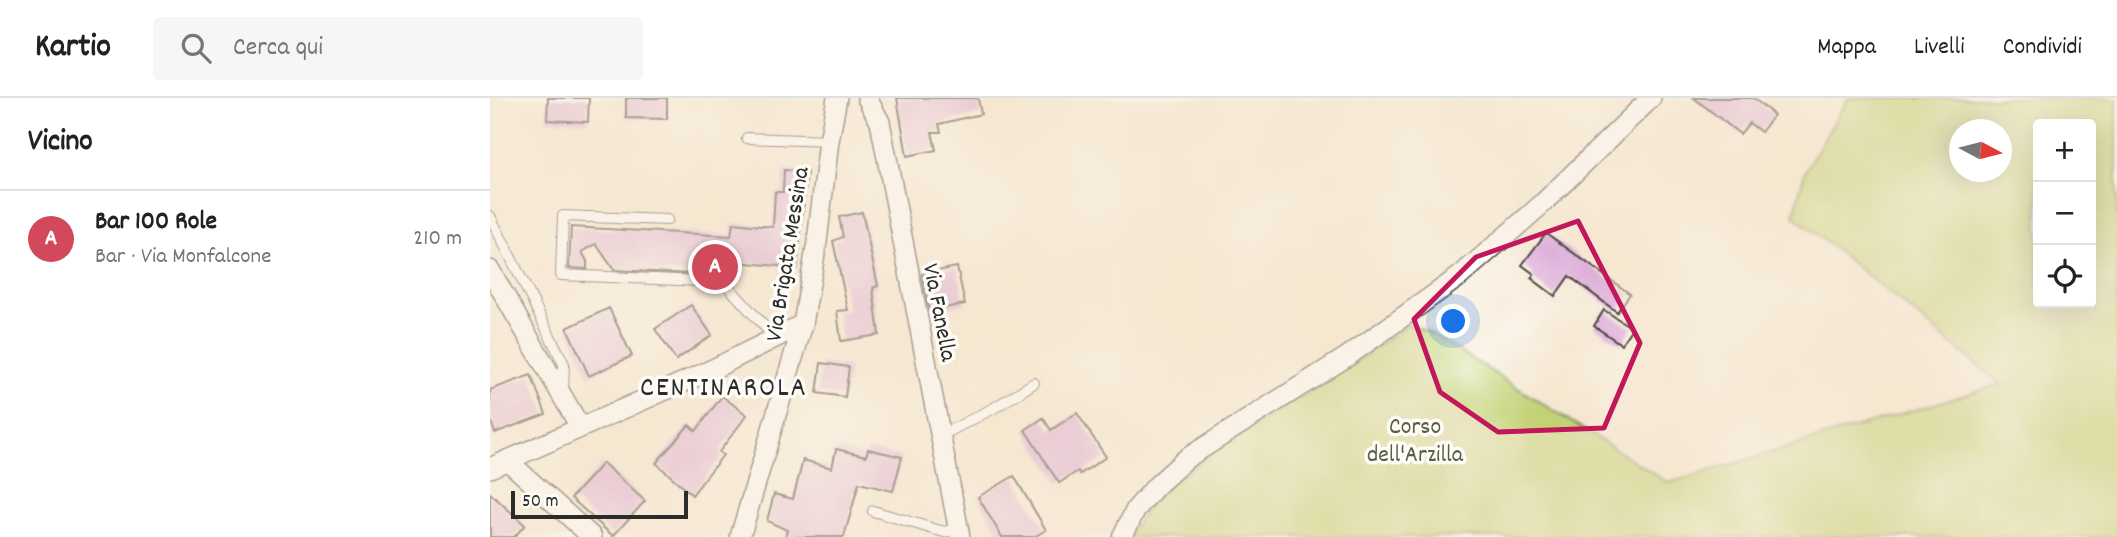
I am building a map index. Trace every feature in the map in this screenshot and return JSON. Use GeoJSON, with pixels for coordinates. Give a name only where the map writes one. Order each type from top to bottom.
{"type":"FeatureCollection","features":[{"type":"Feature","properties":{"kind":"street","name":"Via Brigata Messina"},"geometry":{"type":"LineString","coordinates":[[740,537],[803,324],[837,98]]}},
{"type":"Feature","properties":{"kind":"street","name":"Via Fanella"},"geometry":{"type":"LineString","coordinates":[[867,98],[880,122],[959,533]]}},
{"type":"Feature","properties":{"kind":"street"},"geometry":{"type":"LineString","coordinates":[[1122,537],[1136,509],[1157,485],[1187,458],[1348,356],[1460,276],[1531,214],[1651,98]]}},
{"type":"Feature","properties":{"kind":"street"},"geometry":{"type":"LineString","coordinates":[[490,270],[580,427]]}},
{"type":"Feature","properties":{"kind":"street"},"geometry":{"type":"LineString","coordinates":[[592,537],[499,464],[713,369],[803,324]]}},
{"type":"Feature","properties":{"kind":"lane"},"geometry":{"type":"LineString","coordinates":[[747,138],[829,141]]}},
{"type":"Feature","properties":{"kind":"lane"},"geometry":{"type":"LineString","coordinates":[[490,216],[564,364],[563,397]]}},
{"type":"Feature","properties":{"kind":"lane"},"geometry":{"type":"LineString","coordinates":[[667,220],[563,216],[561,275],[724,282],[775,338]]}},
{"type":"Feature","properties":{"kind":"lane"},"geometry":{"type":"LineString","coordinates":[[940,436],[994,408],[1034,383]]}},
{"type":"Feature","properties":{"kind":"lane"},"geometry":{"type":"LineString","coordinates":[[873,511],[944,532],[959,533]]}},
{"type":"Feature","properties":{"kind":"highlighted area"},"geometry":{"type":"Polygon","coordinates":[[[1578,221],[1640,343],[1604,428],[1498,432],[1440,392],[1414,319],[1476,257],[1578,221]]]}},
{"type":"Feature","properties":{"kind":"green space","name":"Corso dell'Arzilla"},"geometry":{"type":"Polygon","coordinates":[[[1848,98],[2117,98],[2117,537],[1127,537],[1150,504],[1177,478],[1335,376],[1409,324],[1430,333],[1669,483],[2001,384],[1794,216],[1805,171],[1848,98]]]}},
{"type":"Feature","properties":{"kind":"building"},"geometry":{"type":"Polygon","coordinates":[[[548,98],[589,98],[588,122],[547,120],[548,98]]]}},
{"type":"Feature","properties":{"kind":"building"},"geometry":{"type":"Polygon","coordinates":[[[626,98],[667,98],[667,119],[626,118],[626,98]]]}},
{"type":"Feature","properties":{"kind":"building"},"geometry":{"type":"Polygon","coordinates":[[[897,98],[978,98],[981,114],[939,124],[941,132],[932,132],[936,150],[907,156],[897,98]]]}},
{"type":"Feature","properties":{"kind":"building"},"geometry":{"type":"Polygon","coordinates":[[[1694,98],[1753,98],[1774,115],[1761,132],[1749,123],[1740,134],[1694,98]]]}},
{"type":"Feature","properties":{"kind":"building"},"geometry":{"type":"Polygon","coordinates":[[[784,170],[807,172],[797,268],[729,261],[728,276],[614,270],[596,244],[582,252],[587,261],[587,269],[569,268],[571,227],[731,236],[733,223],[773,227],[775,192],[783,192],[784,170]]]}},
{"type":"Feature","properties":{"kind":"building"},"geometry":{"type":"Polygon","coordinates":[[[862,212],[878,286],[873,288],[879,335],[841,341],[837,311],[848,310],[833,241],[843,237],[839,217],[862,212]]]}},
{"type":"Feature","properties":{"kind":"building"},"geometry":{"type":"Polygon","coordinates":[[[1546,233],[1630,294],[1617,312],[1569,276],[1555,296],[1531,278],[1534,274],[1522,265],[1546,233]]]}},
{"type":"Feature","properties":{"kind":"building"},"geometry":{"type":"Polygon","coordinates":[[[957,267],[965,304],[929,311],[922,274],[957,267]]]}},
{"type":"Feature","properties":{"kind":"building"},"geometry":{"type":"Polygon","coordinates":[[[691,305],[712,335],[676,360],[655,329],[691,305]]]}},
{"type":"Feature","properties":{"kind":"building"},"geometry":{"type":"Polygon","coordinates":[[[609,308],[632,356],[589,376],[567,328],[609,308]]]}},
{"type":"Feature","properties":{"kind":"building"},"geometry":{"type":"Polygon","coordinates":[[[1604,310],[1632,328],[1621,344],[1594,326],[1604,310]]]}},
{"type":"Feature","properties":{"kind":"building"},"geometry":{"type":"Polygon","coordinates":[[[821,363],[849,367],[845,397],[817,393],[821,363]]]}},
{"type":"Feature","properties":{"kind":"building"},"geometry":{"type":"Polygon","coordinates":[[[531,375],[546,414],[495,433],[490,419],[490,390],[531,375]]]}},
{"type":"Feature","properties":{"kind":"building"},"geometry":{"type":"Polygon","coordinates":[[[722,396],[747,415],[719,452],[723,455],[692,495],[656,463],[689,425],[696,431],[722,396]]]}},
{"type":"Feature","properties":{"kind":"building"},"geometry":{"type":"Polygon","coordinates":[[[1077,413],[1106,457],[1080,474],[1078,471],[1059,483],[1025,430],[1043,418],[1051,430],[1077,413]]]}},
{"type":"Feature","properties":{"kind":"building"},"geometry":{"type":"Polygon","coordinates":[[[836,449],[866,456],[868,449],[902,457],[893,491],[859,483],[844,537],[785,537],[787,530],[767,521],[774,494],[793,499],[803,460],[832,468],[836,449]]]}},
{"type":"Feature","properties":{"kind":"building"},"geometry":{"type":"Polygon","coordinates":[[[603,463],[645,501],[613,536],[571,498],[603,463]]]}},
{"type":"Feature","properties":{"kind":"building"},"geometry":{"type":"Polygon","coordinates":[[[1014,476],[1046,530],[1034,537],[1002,537],[978,497],[1014,476]]]}},
{"type":"Feature","properties":{"kind":"building"},"geometry":{"type":"Polygon","coordinates":[[[490,493],[525,525],[514,537],[490,537],[490,493]]]}},
{"type":"Feature","properties":{"kind":"place","name":"Bar 100 Role"},"geometry":{"type":"Point","coordinates":[715,267]}},
{"type":"Feature","properties":{"kind":"district","name":"CENTINAROLA"},"geometry":{"type":"Point","coordinates":[724,385]}}]}
